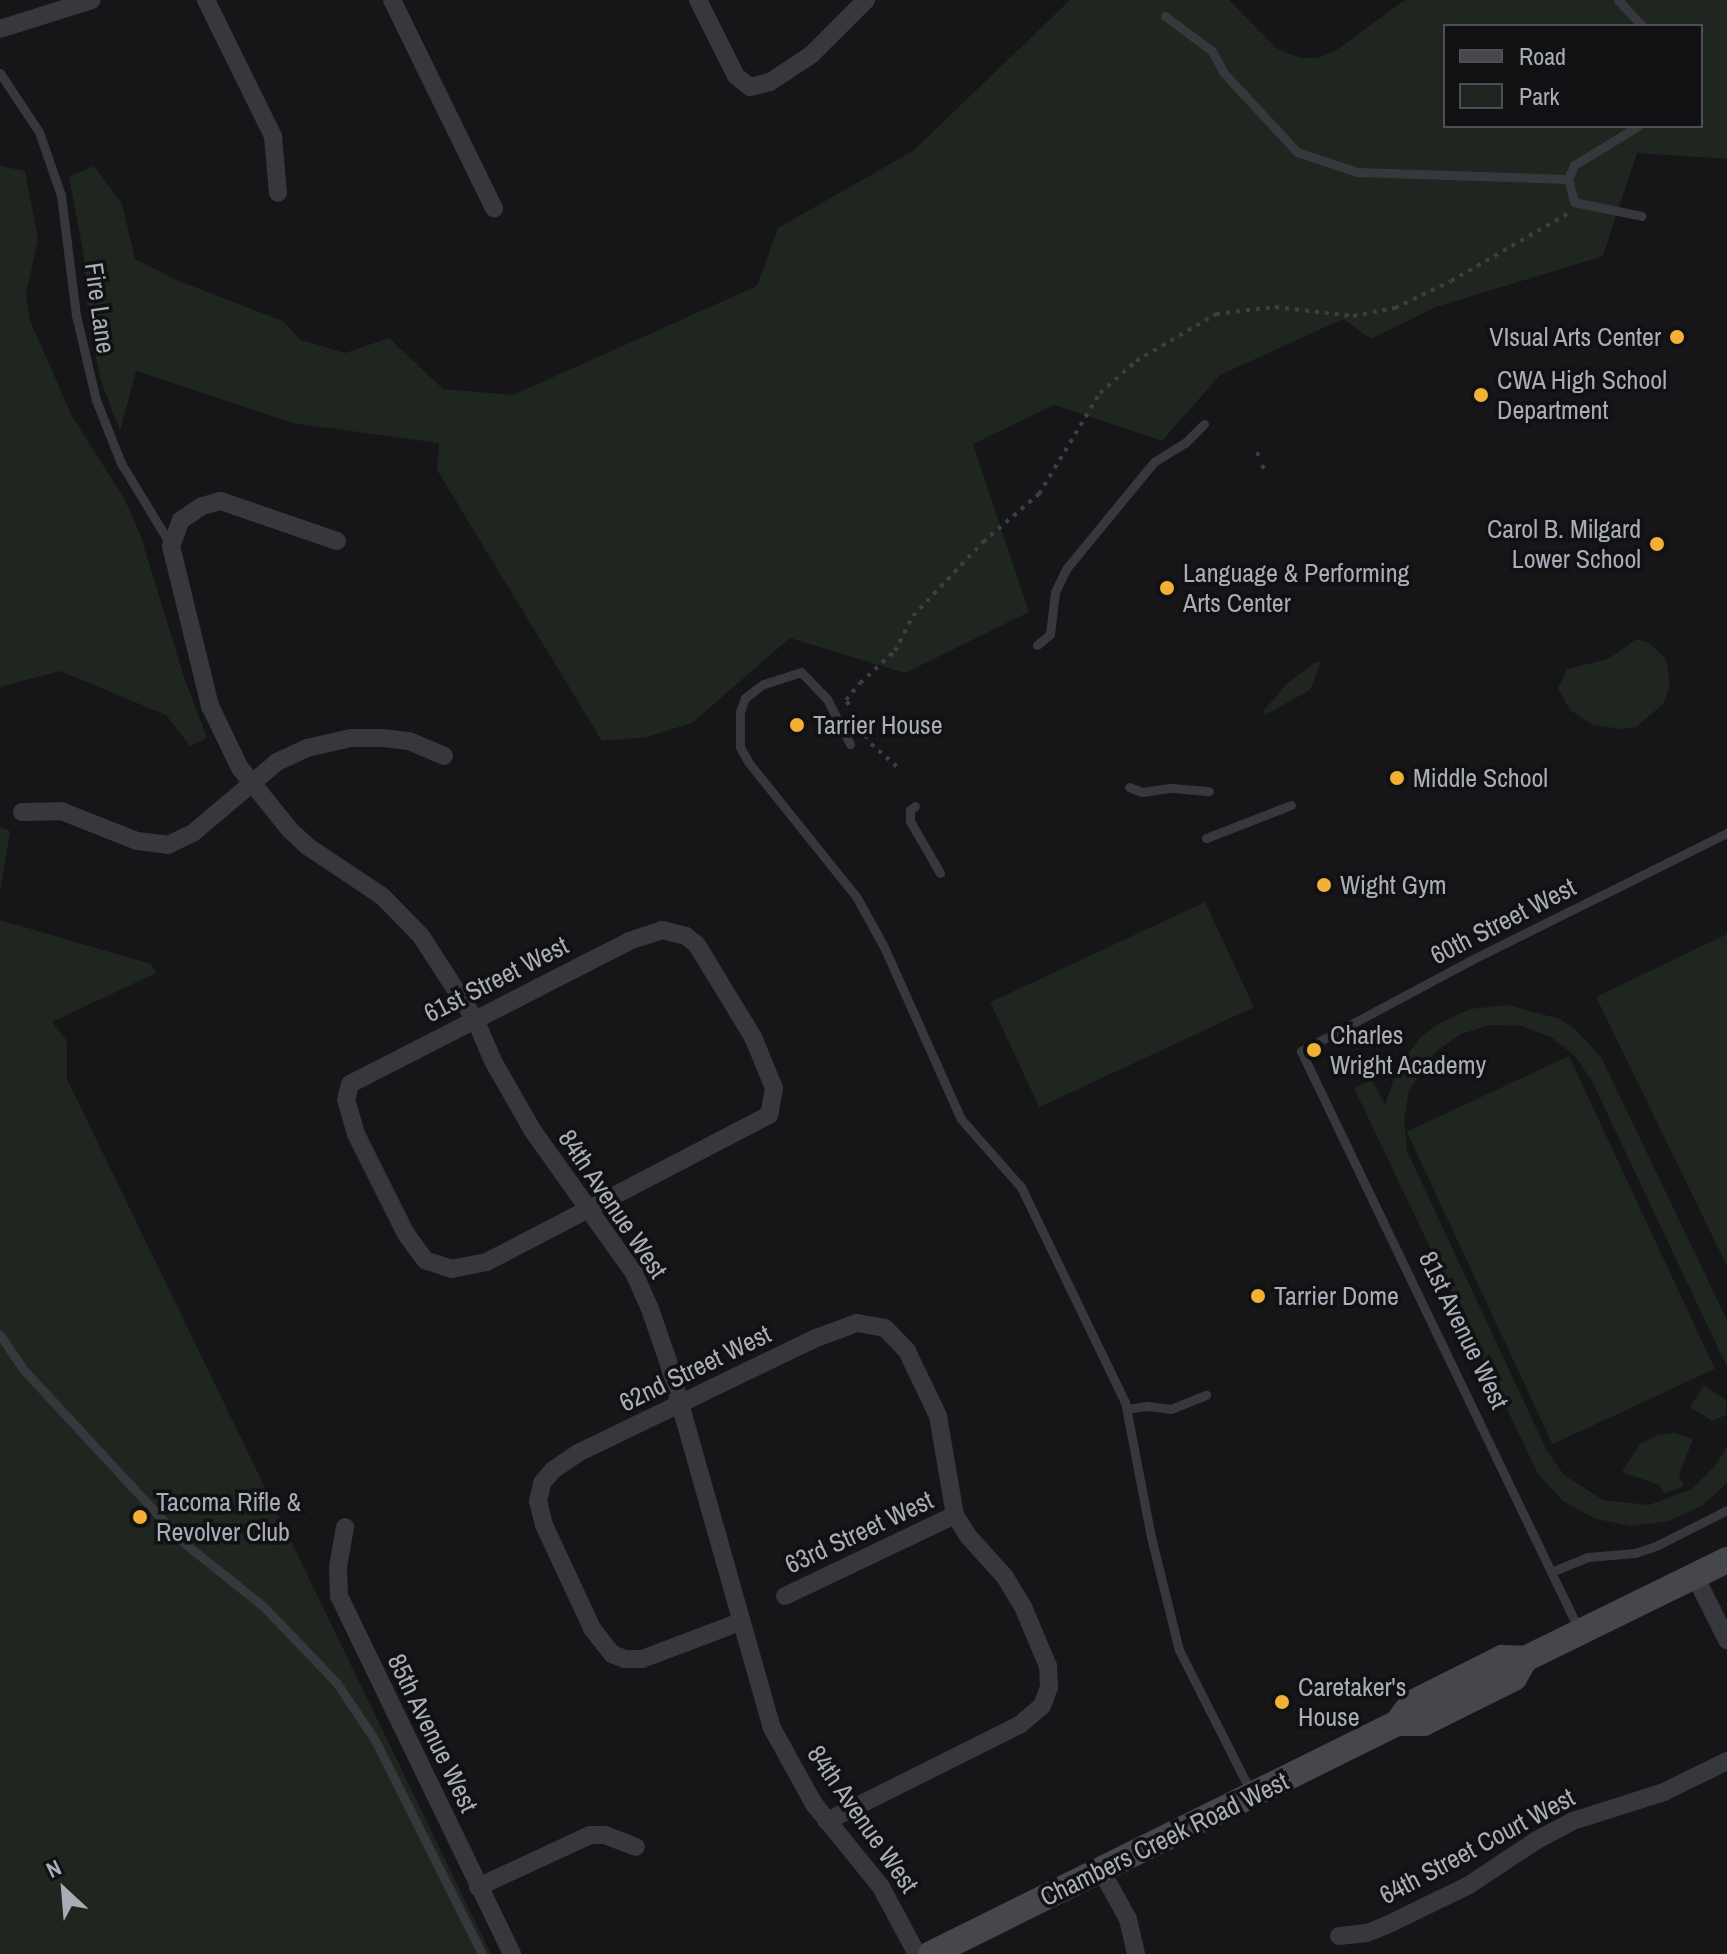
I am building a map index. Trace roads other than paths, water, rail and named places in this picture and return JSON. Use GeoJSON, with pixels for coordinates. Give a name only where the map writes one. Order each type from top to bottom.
{"type":"FeatureCollection","features":[{"type":"Feature","properties":{"kind":"street"},"geometry":{"type":"LineString","coordinates":[[0,29],[92,0]]}},
{"type":"Feature","properties":{"kind":"street"},"geometry":{"type":"LineString","coordinates":[[206,0],[273,136],[278,193]]}},
{"type":"Feature","properties":{"kind":"street"},"geometry":{"type":"LineString","coordinates":[[392,0],[494,208]]}},
{"type":"Feature","properties":{"kind":"street"},"geometry":{"type":"LineString","coordinates":[[698,0],[736,76],[750,87],[770,82],[811,55],[866,0]]}},
{"type":"Feature","properties":{"kind":"street"},"geometry":{"type":"LineString","coordinates":[[171,546],[181,520],[202,506],[221,501],[337,541]]}},
{"type":"Feature","properties":{"kind":"street","name":"84th Avenue West"},"geometry":{"type":"LineString","coordinates":[[171,546],[210,706],[251,782],[307,846],[402,913],[476,1021],[493,1061],[533,1131],[644,1294],[680,1405],[772,1728],[800,1782],[827,1821],[873,1875],[917,1954]]}},
{"type":"Feature","properties":{"kind":"street"},"geometry":{"type":"LineString","coordinates":[[22,812],[61,811],[137,841],[168,845],[193,833],[277,762],[307,748],[351,738],[409,741],[444,756]]}},
{"type":"Feature","properties":{"kind":"street","name":"61st Street West"},"geometry":{"type":"LineString","coordinates":[[662,930],[673,932],[697,945],[753,1037],[771,1078],[773,1105],[769,1115],[758,1123],[473,1267],[445,1267],[425,1260],[406,1234],[347,1114],[348,1086],[367,1072],[476,1021],[629,941],[662,930]]}},
{"type":"Feature","properties":{"kind":"street","name":"62nd Street West"},"geometry":{"type":"LineString","coordinates":[[740,1622],[642,1659],[617,1657],[599,1639],[584,1613],[544,1525],[538,1495],[547,1476],[569,1458],[832,1331],[857,1323],[892,1332],[907,1351],[938,1416],[955,1515]]}},
{"type":"Feature","properties":{"kind":"street"},"geometry":{"type":"LineString","coordinates":[[827,1821],[998,1737],[1025,1721],[1042,1706],[1049,1687],[1048,1666],[1024,1609],[1005,1577],[968,1536],[955,1515]]}},
{"type":"Feature","properties":{"kind":"street","name":"63rd Street West"},"geometry":{"type":"LineString","coordinates":[[785,1596],[955,1515]]}},
{"type":"Feature","properties":{"kind":"street","name":"85th Avenue West"},"geometry":{"type":"LineString","coordinates":[[345,1527],[338,1567],[339,1596],[512,1954]]}},
{"type":"Feature","properties":{"kind":"street","name":"Chambers Creek Road West"},"geometry":{"type":"LineString","coordinates":[[931,1954],[1397,1723],[1412,1703],[1502,1658],[1525,1659],[1727,1560]]}},
{"type":"Feature","properties":{"kind":"street"},"geometry":{"type":"LineString","coordinates":[[1695,1576],[1727,1640]]}},
{"type":"Feature","properties":{"kind":"street","name":"64th Street Court West"},"geometry":{"type":"LineString","coordinates":[[1339,1936],[1367,1933],[1387,1925],[1469,1885],[1573,1821],[1664,1792],[1727,1761]]}},
{"type":"Feature","properties":{"kind":"street"},"geometry":{"type":"LineString","coordinates":[[478,1887],[590,1835],[605,1835],[636,1847]]}},
{"type":"Feature","properties":{"kind":"street"},"geometry":{"type":"LineString","coordinates":[[1101,1870],[1128,1919],[1136,1954]]}},
{"type":"Feature","properties":{"kind":"lane"},"geometry":{"type":"LineString","coordinates":[[1618,0],[1640,24]]}},
{"type":"Feature","properties":{"kind":"lane"},"geometry":{"type":"LineString","coordinates":[[1165,16],[1212,51],[1223,72],[1297,152],[1357,172],[1568,179]]}},
{"type":"Feature","properties":{"kind":"lane","name":"Fire Lane"},"geometry":{"type":"LineString","coordinates":[[0,73],[39,132],[61,195],[76,315],[96,400],[121,463],[171,546]]}},
{"type":"Feature","properties":{"kind":"lane"},"geometry":{"type":"LineString","coordinates":[[1635,128],[1574,165],[1568,179],[1574,202],[1642,216]]}},
{"type":"Feature","properties":{"kind":"lane"},"geometry":{"type":"LineString","coordinates":[[1037,645],[1050,634],[1055,592],[1066,569],[1154,462],[1185,443],[1204,424]]}},
{"type":"Feature","properties":{"kind":"lane"},"geometry":{"type":"LineString","coordinates":[[850,744],[827,699],[801,672],[763,684],[745,698],[740,712],[740,747],[749,763],[857,898],[884,947],[961,1119],[1021,1187],[1127,1409],[1151,1537],[1179,1650],[1252,1795]]}},
{"type":"Feature","properties":{"kind":"lane"},"geometry":{"type":"LineString","coordinates":[[1129,787],[1142,792],[1172,788],[1209,791]]}},
{"type":"Feature","properties":{"kind":"lane"},"geometry":{"type":"LineString","coordinates":[[1206,838],[1291,805]]}},
{"type":"Feature","properties":{"kind":"lane"},"geometry":{"type":"LineString","coordinates":[[915,806],[910,810],[910,821],[940,873]]}},
{"type":"Feature","properties":{"kind":"lane","name":"60th Street West"},"geometry":{"type":"LineString","coordinates":[[1301,1051],[1485,953],[1727,833]]}},
{"type":"Feature","properties":{"kind":"lane","name":"81st Avenue West"},"geometry":{"type":"LineString","coordinates":[[1301,1051],[1579,1631]]}},
{"type":"Feature","properties":{"kind":"lane"},"geometry":{"type":"LineString","coordinates":[[0,1335],[23,1369],[183,1542],[264,1607],[336,1682],[375,1740],[482,1954]]}},
{"type":"Feature","properties":{"kind":"lane"},"geometry":{"type":"LineString","coordinates":[[1127,1409],[1147,1406],[1171,1409],[1206,1395]]}},
{"type":"Feature","properties":{"kind":"lane"},"geometry":{"type":"LineString","coordinates":[[1551,1572],[1588,1557],[1646,1549],[1727,1510]]}},
{"type":"Feature","properties":{"kind":"place","name":"VIsual Arts Center"},"geometry":{"type":"Point","coordinates":[1677,337]}},
{"type":"Feature","properties":{"kind":"place","name":"CWA High School Department"},"geometry":{"type":"Point","coordinates":[1481,395]}},
{"type":"Feature","properties":{"kind":"place","name":"Carol B. Milgard Lower School"},"geometry":{"type":"Point","coordinates":[1657,544]}},
{"type":"Feature","properties":{"kind":"place","name":"Language & Performing Arts Center"},"geometry":{"type":"Point","coordinates":[1167,588]}},
{"type":"Feature","properties":{"kind":"place","name":"Tarrier House"},"geometry":{"type":"Point","coordinates":[797,725]}},
{"type":"Feature","properties":{"kind":"place","name":"Middle School"},"geometry":{"type":"Point","coordinates":[1397,778]}},
{"type":"Feature","properties":{"kind":"place","name":"Wight Gym"},"geometry":{"type":"Point","coordinates":[1324,885]}},
{"type":"Feature","properties":{"kind":"place","name":"Charles Wright Academy"},"geometry":{"type":"Point","coordinates":[1314,1050]}},
{"type":"Feature","properties":{"kind":"place","name":"Tarrier Dome"},"geometry":{"type":"Point","coordinates":[1258,1296]}},
{"type":"Feature","properties":{"kind":"place","name":"Tacoma Rifle & Revolver Club"},"geometry":{"type":"Point","coordinates":[140,1517]}},
{"type":"Feature","properties":{"kind":"place","name":"Caretaker's House"},"geometry":{"type":"Point","coordinates":[1282,1702]}}]}
